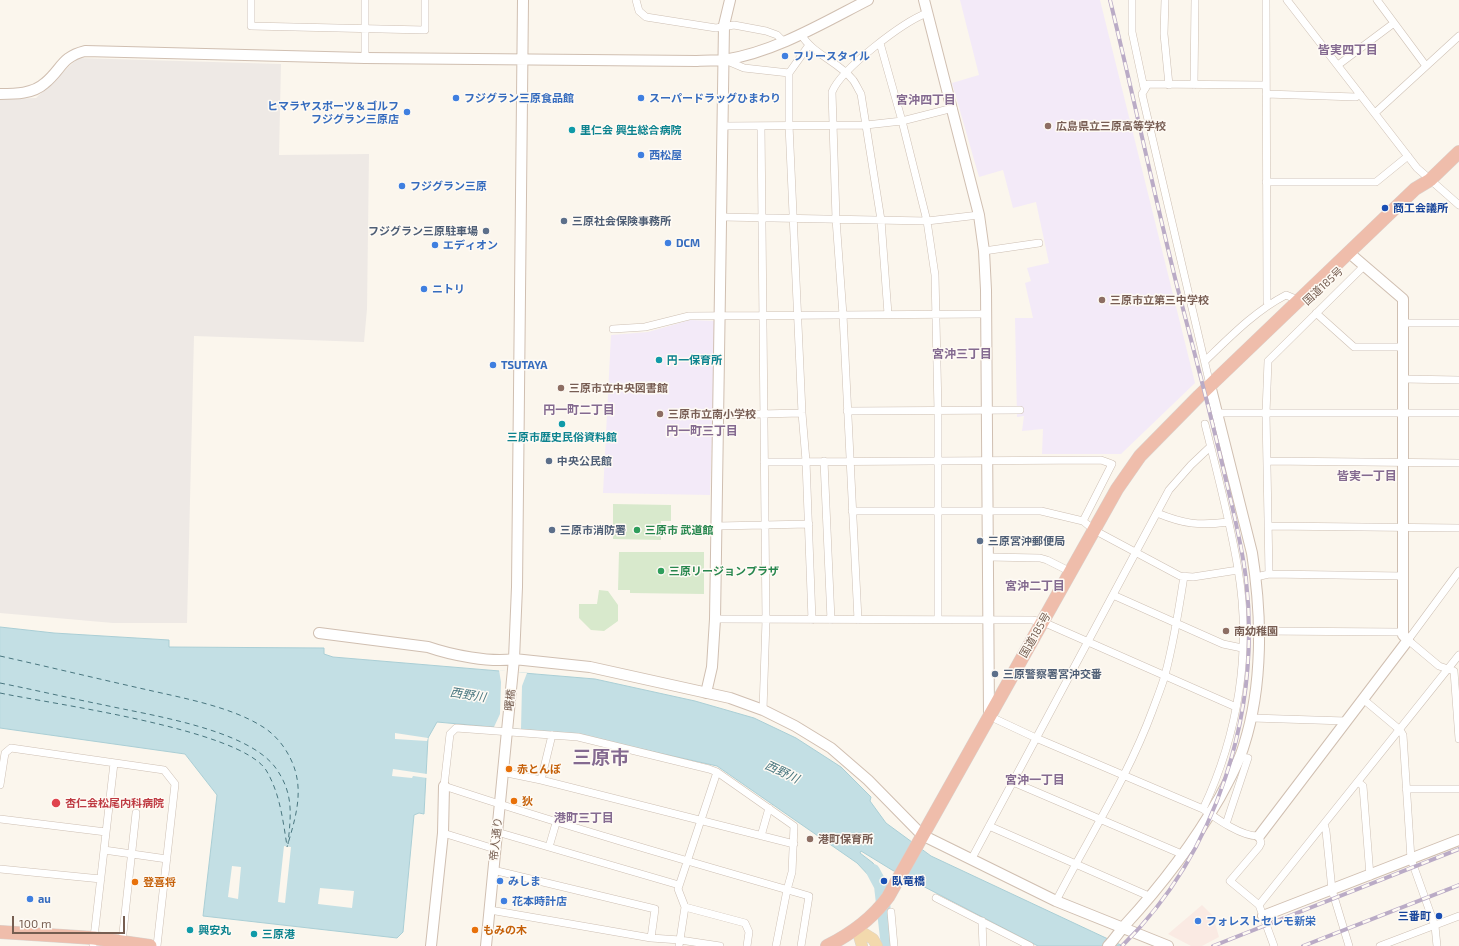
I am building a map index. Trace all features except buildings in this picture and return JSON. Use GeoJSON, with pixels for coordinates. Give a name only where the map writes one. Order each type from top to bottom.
{"type":"FeatureCollection","features":[{"type":"Feature","properties":{"kind":"highway","name":"国道185号"},"geometry":{"type":"LineString","coordinates":[[1210,385],[1234,369],[1354,257],[1420,195],[1430,180],[1459,152]]}},
{"type":"Feature","properties":{"kind":"highway","name":"国道185号"},"geometry":{"type":"LineString","coordinates":[[827,946],[886,910],[888,897],[900,874],[1094,530],[1117,490],[1140,456],[1210,385],[1298,300],[1415,189],[1430,180]]}},
{"type":"Feature","properties":{"kind":"highway"},"geometry":{"type":"LineString","coordinates":[[0,932],[94,942],[122,942],[150,946]]}},
{"type":"Feature","properties":{"kind":"main road"},"geometry":{"type":"LineString","coordinates":[[857,929],[862,946]]}},
{"type":"Feature","properties":{"kind":"main road"},"geometry":{"type":"LineString","coordinates":[[857,929],[873,939],[877,946]]}},
{"type":"Feature","properties":{"kind":"street"},"geometry":{"type":"LineString","coordinates":[[251,0],[251,26],[425,30],[425,0]]}},
{"type":"Feature","properties":{"kind":"street"},"geometry":{"type":"LineString","coordinates":[[365,0],[365,58]]}},
{"type":"Feature","properties":{"kind":"street","name":"曙橋"},"geometry":{"type":"LineString","coordinates":[[507,730],[514,658],[517,587],[523,0]]}},
{"type":"Feature","properties":{"kind":"street"},"geometry":{"type":"LineString","coordinates":[[636,0],[639,11],[646,17],[716,28],[724,25],[734,25],[766,31],[777,35],[783,41]]}},
{"type":"Feature","properties":{"kind":"street"},"geometry":{"type":"LineString","coordinates":[[706,693],[712,667],[715,619],[718,526],[718,415],[725,60],[724,25],[730,0]]}},
{"type":"Feature","properties":{"kind":"street"},"geometry":{"type":"LineString","coordinates":[[0,94],[18,94],[44,84],[71,54],[85,51],[365,58],[725,60],[761,50],[801,34],[868,0]]}},
{"type":"Feature","properties":{"kind":"street"},"geometry":{"type":"LineString","coordinates":[[924,0],[979,215],[984,252],[988,460],[989,716],[1207,812],[1226,824],[1253,836],[1259,836]]}},
{"type":"Feature","properties":{"kind":"street"},"geometry":{"type":"LineString","coordinates":[[1132,0],[1132,32],[1144,88]]}},
{"type":"Feature","properties":{"kind":"street"},"geometry":{"type":"LineString","coordinates":[[1165,0],[1164,34],[1169,85]]}},
{"type":"Feature","properties":{"kind":"street"},"geometry":{"type":"LineString","coordinates":[[1194,85],[1195,0]]}},
{"type":"Feature","properties":{"kind":"street"},"geometry":{"type":"LineString","coordinates":[[1266,0],[1265,85],[1267,302],[1269,304]]}},
{"type":"Feature","properties":{"kind":"street"},"geometry":{"type":"LineString","coordinates":[[1287,0],[1408,156],[1430,180],[1459,205]]}},
{"type":"Feature","properties":{"kind":"street"},"geometry":{"type":"LineString","coordinates":[[1377,0],[1426,66]]}},
{"type":"Feature","properties":{"kind":"street"},"geometry":{"type":"LineString","coordinates":[[858,620],[843,315],[836,219],[832,92],[835,83],[880,43],[919,16],[927,13]]}},
{"type":"Feature","properties":{"kind":"street"},"geometry":{"type":"LineString","coordinates":[[1338,65],[1394,23]]}},
{"type":"Feature","properties":{"kind":"street"},"geometry":{"type":"LineString","coordinates":[[801,34],[809,45],[846,72],[853,80],[860,94],[881,220],[888,314]]}},
{"type":"Feature","properties":{"kind":"street"},"geometry":{"type":"LineString","coordinates":[[1375,113],[1459,36]]}},
{"type":"Feature","properties":{"kind":"street"},"geometry":{"type":"LineString","coordinates":[[880,43],[902,121],[927,221],[935,275],[938,411],[938,619]]}},
{"type":"Feature","properties":{"kind":"street"},"geometry":{"type":"LineString","coordinates":[[809,45],[789,73],[789,125],[802,413],[809,524],[812,620]]}},
{"type":"Feature","properties":{"kind":"street"},"geometry":{"type":"LineString","coordinates":[[725,60],[744,68],[789,73]]}},
{"type":"Feature","properties":{"kind":"street"},"geometry":{"type":"LineString","coordinates":[[1111,943],[1123,927],[1152,897],[1184,855],[1207,812],[1232,774],[1240,757],[1252,718],[1259,631],[1256,577],[1252,553],[1210,385],[1142,94],[1144,88],[1148,84],[1265,85]]}},
{"type":"Feature","properties":{"kind":"street"},"geometry":{"type":"LineString","coordinates":[[1266,94],[1356,97],[1360,94]]}},
{"type":"Feature","properties":{"kind":"street"},"geometry":{"type":"LineString","coordinates":[[724,126],[866,125],[902,121],[952,108]]}},
{"type":"Feature","properties":{"kind":"street"},"geometry":{"type":"LineString","coordinates":[[761,126],[766,620],[763,710]]}},
{"type":"Feature","properties":{"kind":"street"},"geometry":{"type":"LineString","coordinates":[[1266,182],[1376,182],[1408,156]]}},
{"type":"Feature","properties":{"kind":"street"},"geometry":{"type":"LineString","coordinates":[[722,217],[927,221],[979,215]]}},
{"type":"Feature","properties":{"kind":"street"},"geometry":{"type":"LineString","coordinates":[[984,252],[1039,243]]}},
{"type":"Feature","properties":{"kind":"street"},"geometry":{"type":"LineString","coordinates":[[1354,257],[1403,298],[1402,576],[1405,638]]}},
{"type":"Feature","properties":{"kind":"street"},"geometry":{"type":"LineString","coordinates":[[1269,574],[1266,413],[1268,361],[1364,266]]}},
{"type":"Feature","properties":{"kind":"street"},"geometry":{"type":"LineString","coordinates":[[1205,361],[1269,304],[1286,295],[1298,300]]}},
{"type":"Feature","properties":{"kind":"street"},"geometry":{"type":"LineString","coordinates":[[1316,313],[1354,347],[1403,347]]}},
{"type":"Feature","properties":{"kind":"street"},"geometry":{"type":"LineString","coordinates":[[613,330],[645,327],[689,316],[985,314]]}},
{"type":"Feature","properties":{"kind":"street"},"geometry":{"type":"LineString","coordinates":[[1403,323],[1459,323]]}},
{"type":"Feature","properties":{"kind":"street"},"geometry":{"type":"LineString","coordinates":[[1402,379],[1459,380]]}},
{"type":"Feature","properties":{"kind":"street"},"geometry":{"type":"LineString","coordinates":[[847,411],[1020,410]]}},
{"type":"Feature","properties":{"kind":"street"},"geometry":{"type":"LineString","coordinates":[[718,415],[802,413]]}},
{"type":"Feature","properties":{"kind":"street"},"geometry":{"type":"LineString","coordinates":[[1218,413],[1459,413]]}},
{"type":"Feature","properties":{"kind":"street"},"geometry":{"type":"LineString","coordinates":[[1205,424],[1238,570],[1242,602],[1241,678],[1236,707],[1222,765],[1207,812]]}},
{"type":"Feature","properties":{"kind":"street"},"geometry":{"type":"LineString","coordinates":[[971,860],[1169,490],[1191,465],[1210,447]]}},
{"type":"Feature","properties":{"kind":"street"},"geometry":{"type":"LineString","coordinates":[[764,462],[1101,460],[1112,464],[1083,521]]}},
{"type":"Feature","properties":{"kind":"street"},"geometry":{"type":"LineString","coordinates":[[824,461],[831,620]]}},
{"type":"Feature","properties":{"kind":"street"},"geometry":{"type":"LineString","coordinates":[[1267,461],[1459,463]]}},
{"type":"Feature","properties":{"kind":"street"},"geometry":{"type":"LineString","coordinates":[[852,511],[1041,511],[1083,521],[1094,530],[1184,576],[1193,577],[1238,570]]}},
{"type":"Feature","properties":{"kind":"street"},"geometry":{"type":"LineString","coordinates":[[1157,513],[1184,523],[1197,525],[1228,522]]}},
{"type":"Feature","properties":{"kind":"street"},"geometry":{"type":"LineString","coordinates":[[718,526],[809,524]]}},
{"type":"Feature","properties":{"kind":"street"},"geometry":{"type":"LineString","coordinates":[[1268,526],[1459,528]]}},
{"type":"Feature","properties":{"kind":"street"},"geometry":{"type":"LineString","coordinates":[[988,557],[1040,558],[1071,572]]}},
{"type":"Feature","properties":{"kind":"street"},"geometry":{"type":"LineString","coordinates":[[1259,836],[1363,699],[1405,638],[1459,571]]}},
{"type":"Feature","properties":{"kind":"street"},"geometry":{"type":"LineString","coordinates":[[1256,577],[1269,574],[1402,576]]}},
{"type":"Feature","properties":{"kind":"street"},"geometry":{"type":"LineString","coordinates":[[1056,901],[1075,863],[1101,820],[1143,735],[1165,676],[1177,625],[1184,576]]}},
{"type":"Feature","properties":{"kind":"street"},"geometry":{"type":"LineString","coordinates":[[1113,595],[1177,625],[1223,644],[1242,648]]}},
{"type":"Feature","properties":{"kind":"street"},"geometry":{"type":"LineString","coordinates":[[715,619],[1032,620],[1043,622],[1087,643],[1236,707]]}},
{"type":"Feature","properties":{"kind":"street"},"geometry":{"type":"LineString","coordinates":[[1259,631],[1400,632],[1405,638],[1439,666],[1454,671],[1459,739]]}},
{"type":"Feature","properties":{"kind":"street"},"geometry":{"type":"LineString","coordinates":[[319,633],[428,646],[439,651],[503,661],[514,658],[590,667],[740,701],[763,710],[795,726],[831,748],[868,780],[920,840],[971,860],[1056,901],[1168,946]]}},
{"type":"Feature","properties":{"kind":"street"},"geometry":{"type":"LineString","coordinates":[[1259,905],[1459,655]]}},
{"type":"Feature","properties":{"kind":"street"},"geometry":{"type":"LineString","coordinates":[[1363,699],[1400,730],[1403,735],[1411,859],[1435,926],[1437,946]]}},
{"type":"Feature","properties":{"kind":"street"},"geometry":{"type":"LineString","coordinates":[[1252,718],[1346,721]]}},
{"type":"Feature","properties":{"kind":"street"},"geometry":{"type":"LineString","coordinates":[[431,946],[443,833],[444,786],[450,734],[456,728],[507,730],[578,737],[717,772],[794,826],[792,872],[776,946]]}},
{"type":"Feature","properties":{"kind":"street","name":"帝人通り"},"geometry":{"type":"LineString","coordinates":[[486,946],[507,730]]}},
{"type":"Feature","properties":{"kind":"street"},"geometry":{"type":"LineString","coordinates":[[541,780],[552,735]]}},
{"type":"Feature","properties":{"kind":"street"},"geometry":{"type":"LineString","coordinates":[[0,785],[5,753],[11,748],[164,770],[175,784],[157,946]]}},
{"type":"Feature","properties":{"kind":"street"},"geometry":{"type":"LineString","coordinates":[[1226,824],[1248,758],[1240,757]]}},
{"type":"Feature","properties":{"kind":"street"},"geometry":{"type":"LineString","coordinates":[[94,942],[114,763]]}},
{"type":"Feature","properties":{"kind":"street"},"geometry":{"type":"LineString","coordinates":[[502,772],[541,780],[794,844]]}},
{"type":"Feature","properties":{"kind":"street"},"geometry":{"type":"LineString","coordinates":[[680,943],[684,907],[678,889],[717,772]]}},
{"type":"Feature","properties":{"kind":"street"},"geometry":{"type":"LineString","coordinates":[[1013,782],[1184,855]]}},
{"type":"Feature","properties":{"kind":"street"},"geometry":{"type":"LineString","coordinates":[[1358,782],[1363,786],[1370,876]]}},
{"type":"Feature","properties":{"kind":"street"},"geometry":{"type":"LineString","coordinates":[[444,786],[556,823],[809,896],[802,946]]}},
{"type":"Feature","properties":{"kind":"street"},"geometry":{"type":"LineString","coordinates":[[1406,789],[1459,789]]}},
{"type":"Feature","properties":{"kind":"street"},"geometry":{"type":"LineString","coordinates":[[761,836],[769,808]]}},
{"type":"Feature","properties":{"kind":"street"},"geometry":{"type":"LineString","coordinates":[[122,942],[136,813]]}},
{"type":"Feature","properties":{"kind":"street"},"geometry":{"type":"LineString","coordinates":[[0,819],[106,832]]}},
{"type":"Feature","properties":{"kind":"street"},"geometry":{"type":"LineString","coordinates":[[549,847],[556,823]]}},
{"type":"Feature","properties":{"kind":"street"},"geometry":{"type":"LineString","coordinates":[[1324,824],[1332,890],[1349,946]]}},
{"type":"Feature","properties":{"kind":"street"},"geometry":{"type":"LineString","coordinates":[[989,826],[1152,897]]}},
{"type":"Feature","properties":{"kind":"street"},"geometry":{"type":"LineString","coordinates":[[497,832],[679,885]]}},
{"type":"Feature","properties":{"kind":"street"},"geometry":{"type":"LineString","coordinates":[[443,833],[495,849]]}},
{"type":"Feature","properties":{"kind":"street"},"geometry":{"type":"LineString","coordinates":[[1259,836],[1261,843],[1259,847],[1230,881],[1259,905],[1274,946]]}},
{"type":"Feature","properties":{"kind":"street"},"geometry":{"type":"LineString","coordinates":[[1262,916],[1370,876],[1459,840]]}},
{"type":"Feature","properties":{"kind":"street"},"geometry":{"type":"LineString","coordinates":[[104,850],[167,859]]}},
{"type":"Feature","properties":{"kind":"street"},"geometry":{"type":"LineString","coordinates":[[0,869],[101,879]]}},
{"type":"Feature","properties":{"kind":"street"},"geometry":{"type":"LineString","coordinates":[[494,870],[655,909],[651,938]]}},
{"type":"Feature","properties":{"kind":"street"},"geometry":{"type":"LineString","coordinates":[[936,898],[1030,946]]}},
{"type":"Feature","properties":{"kind":"street"},"geometry":{"type":"LineString","coordinates":[[684,907],[745,923],[749,932],[747,946]]}},
{"type":"Feature","properties":{"kind":"street"},"geometry":{"type":"LineString","coordinates":[[490,910],[680,943],[720,946]]}},
{"type":"Feature","properties":{"kind":"street"},"geometry":{"type":"LineString","coordinates":[[886,910],[894,946]]}},
{"type":"Feature","properties":{"kind":"street"},"geometry":{"type":"LineString","coordinates":[[1380,946],[1396,943],[1459,916]]}},
{"type":"Feature","properties":{"kind":"street"},"geometry":{"type":"LineString","coordinates":[[982,921],[983,946]]}},
{"type":"Feature","properties":{"kind":"shaded area"},"geometry":{"type":"Polygon","coordinates":[[[960,0],[1100,0],[1195,383],[1121,454],[1042,454],[1043,429],[1022,431],[1024,416],[1017,417],[1015,318],[1033,318],[1025,283],[1031,281],[1027,268],[1049,263],[1036,202],[1013,208],[1003,170],[979,177],[952,83],[979,75],[960,0]]]}},
{"type":"Feature","properties":{"kind":"shaded area"},"geometry":{"type":"Polygon","coordinates":[[[78,58],[281,64],[279,155],[369,154],[367,309],[364,342],[194,336],[187,623],[113,623],[0,613],[0,99],[36,98],[78,58]]]}},
{"type":"Feature","properties":{"kind":"shaded area","name":"三原市立南小学校"},"geometry":{"type":"Polygon","coordinates":[[[690,320],[716,321],[710,495],[603,493],[611,335],[648,332],[690,320]]]}},
{"type":"Feature","properties":{"kind":"shaded area"},"geometry":{"type":"Polygon","coordinates":[[[1202,905],[1213,916],[1219,937],[1202,946],[1191,946],[1168,934],[1202,905]]]}},
{"type":"Feature","properties":{"kind":"green space","name":"三原市 武道館"},"geometry":{"type":"Polygon","coordinates":[[[613,504],[671,505],[671,521],[661,521],[661,540],[613,539],[613,504]]]}},
{"type":"Feature","properties":{"kind":"green space","name":"三原リージョンプラザ"},"geometry":{"type":"Polygon","coordinates":[[[619,552],[704,552],[704,594],[630,593],[630,590],[618,590],[619,552]]]}},
{"type":"Feature","properties":{"kind":"green space"},"geometry":{"type":"Polygon","coordinates":[[[599,590],[608,591],[618,605],[618,621],[604,631],[591,630],[579,618],[579,604],[597,604],[599,590]]]}},
{"type":"Feature","properties":{"kind":"water","name":"西野川"},"geometry":{"type":"Polygon","coordinates":[[[0,627],[54,633],[169,640],[169,647],[324,648],[324,654],[333,657],[595,679],[695,701],[754,718],[796,738],[841,767],[871,797],[870,801],[886,823],[931,856],[1123,946],[1038,946],[892,870],[861,851],[860,853],[873,863],[886,882],[877,891],[872,879],[857,863],[717,766],[579,735],[437,722],[428,738],[424,814],[419,813],[414,815],[403,932],[397,938],[203,916],[217,795],[185,754],[0,728],[0,627]]]}},
{"type":"Feature","properties":{"kind":"pier"},"geometry":{"type":"Polygon","coordinates":[[[499,670],[527,673],[522,686],[521,729],[494,727],[500,714],[501,682],[499,670]]]}},
{"type":"Feature","properties":{"kind":"pier"},"geometry":{"type":"Polygon","coordinates":[[[395,733],[428,738],[427,741],[395,739],[395,733]]]}},
{"type":"Feature","properties":{"kind":"pier"},"geometry":{"type":"Polygon","coordinates":[[[393,769],[427,774],[427,778],[392,776],[393,769]]]}},
{"type":"Feature","properties":{"kind":"pier"},"geometry":{"type":"Polygon","coordinates":[[[284,846],[291,847],[285,903],[278,902],[284,846]]]}},
{"type":"Feature","properties":{"kind":"pier"},"geometry":{"type":"Polygon","coordinates":[[[232,866],[241,867],[238,899],[228,897],[232,866]]]}},
{"type":"Feature","properties":{"kind":"pier"},"geometry":{"type":"Polygon","coordinates":[[[320,888],[354,891],[352,908],[318,904],[320,888]]]}},
{"type":"Feature","properties":{"kind":"waterway"},"geometry":{"type":"LineString","coordinates":[[873,871],[881,886],[888,946]]}},
{"type":"Feature","properties":{"kind":"ferry route"},"geometry":{"type":"LineString","coordinates":[[0,656],[207,704],[237,714],[266,729],[281,743],[291,759],[298,783],[297,808],[287,847]]}},
{"type":"Feature","properties":{"kind":"ferry route"},"geometry":{"type":"LineString","coordinates":[[0,683],[170,719],[220,733],[242,743],[261,754],[275,767],[281,777],[290,804],[288,844]]}},
{"type":"Feature","properties":{"kind":"ferry route"},"geometry":{"type":"LineString","coordinates":[[0,693],[142,720],[220,742],[249,755],[266,770],[275,788],[287,846]]}},
{"type":"Feature","properties":{"kind":"railway"},"geometry":{"type":"LineString","coordinates":[[1110,0],[1176,282],[1237,528],[1246,579],[1249,629],[1246,679],[1239,728],[1226,777],[1207,823],[1184,868],[1156,909],[1122,946]]}},
{"type":"Feature","properties":{"kind":"railway"},"geometry":{"type":"LineString","coordinates":[[1213,946],[1459,849]]}},
{"type":"Feature","properties":{"kind":"railway"},"geometry":{"type":"LineString","coordinates":[[1303,946],[1459,885]]}},
{"type":"Feature","properties":{"kind":"place","name":"フリースタイル"},"geometry":{"type":"Point","coordinates":[785,56]}},
{"type":"Feature","properties":{"kind":"place","name":"フジグラン三原食品館"},"geometry":{"type":"Point","coordinates":[456,98]}},
{"type":"Feature","properties":{"kind":"place","name":"スーパードラッグひまわり"},"geometry":{"type":"Point","coordinates":[641,98]}},
{"type":"Feature","properties":{"kind":"place","name":"ヒマラヤスポーツ＆ゴルフ フジグラン三原店"},"geometry":{"type":"Point","coordinates":[407,112]}},
{"type":"Feature","properties":{"kind":"place","name":"広島県立三原高等学校"},"geometry":{"type":"Point","coordinates":[1048,126]}},
{"type":"Feature","properties":{"kind":"place","name":"里仁会 興生総合病院"},"geometry":{"type":"Point","coordinates":[572,130]}},
{"type":"Feature","properties":{"kind":"place","name":"西松屋"},"geometry":{"type":"Point","coordinates":[641,155]}},
{"type":"Feature","properties":{"kind":"place","name":"フジグラン三原"},"geometry":{"type":"Point","coordinates":[402,186]}},
{"type":"Feature","properties":{"kind":"place","name":"商工会議所"},"geometry":{"type":"Point","coordinates":[1385,208]}},
{"type":"Feature","properties":{"kind":"place","name":"三原社会保険事務所"},"geometry":{"type":"Point","coordinates":[564,221]}},
{"type":"Feature","properties":{"kind":"place","name":"フジグラン三原駐車場"},"geometry":{"type":"Point","coordinates":[486,231]}},
{"type":"Feature","properties":{"kind":"place","name":"DCM"},"geometry":{"type":"Point","coordinates":[668,243]}},
{"type":"Feature","properties":{"kind":"place","name":"エディオン"},"geometry":{"type":"Point","coordinates":[435,245]}},
{"type":"Feature","properties":{"kind":"place","name":"ニトリ"},"geometry":{"type":"Point","coordinates":[424,289]}},
{"type":"Feature","properties":{"kind":"place","name":"三原市立第三中学校"},"geometry":{"type":"Point","coordinates":[1102,300]}},
{"type":"Feature","properties":{"kind":"place","name":"円一保育所"},"geometry":{"type":"Point","coordinates":[659,360]}},
{"type":"Feature","properties":{"kind":"place","name":"TSUTAYA"},"geometry":{"type":"Point","coordinates":[493,365]}},
{"type":"Feature","properties":{"kind":"place","name":"三原市立中央図書館"},"geometry":{"type":"Point","coordinates":[561,388]}},
{"type":"Feature","properties":{"kind":"place","name":"三原市立南小学校"},"geometry":{"type":"Point","coordinates":[660,414]}},
{"type":"Feature","properties":{"kind":"place","name":"三原市歴史民俗資料館"},"geometry":{"type":"Point","coordinates":[562,424]}},
{"type":"Feature","properties":{"kind":"place","name":"中央公民館"},"geometry":{"type":"Point","coordinates":[549,461]}},
{"type":"Feature","properties":{"kind":"place","name":"三原市消防署"},"geometry":{"type":"Point","coordinates":[552,530]}},
{"type":"Feature","properties":{"kind":"place","name":"三原市 武道館"},"geometry":{"type":"Point","coordinates":[637,530]}},
{"type":"Feature","properties":{"kind":"place","name":"三原宮沖郵便局"},"geometry":{"type":"Point","coordinates":[980,541]}},
{"type":"Feature","properties":{"kind":"place","name":"三原リージョンプラザ"},"geometry":{"type":"Point","coordinates":[661,571]}},
{"type":"Feature","properties":{"kind":"place","name":"南幼稚園"},"geometry":{"type":"Point","coordinates":[1226,631]}},
{"type":"Feature","properties":{"kind":"place","name":"三原警察署宮沖交番"},"geometry":{"type":"Point","coordinates":[995,674]}},
{"type":"Feature","properties":{"kind":"place","name":"赤とんぼ"},"geometry":{"type":"Point","coordinates":[509,769]}},
{"type":"Feature","properties":{"kind":"place","name":"狄"},"geometry":{"type":"Point","coordinates":[514,801]}},
{"type":"Feature","properties":{"kind":"place","name":"杏仁会松尾内科病院"},"geometry":{"type":"Point","coordinates":[56,803]}},
{"type":"Feature","properties":{"kind":"place","name":"港町保育所"},"geometry":{"type":"Point","coordinates":[810,839]}},
{"type":"Feature","properties":{"kind":"place","name":"みしま"},"geometry":{"type":"Point","coordinates":[500,881]}},
{"type":"Feature","properties":{"kind":"place","name":"臥竜橋"},"geometry":{"type":"Point","coordinates":[884,881]}},
{"type":"Feature","properties":{"kind":"place","name":"登喜将"},"geometry":{"type":"Point","coordinates":[135,882]}},
{"type":"Feature","properties":{"kind":"place","name":"au"},"geometry":{"type":"Point","coordinates":[30,899]}},
{"type":"Feature","properties":{"kind":"place","name":"花本時計店"},"geometry":{"type":"Point","coordinates":[504,901]}},
{"type":"Feature","properties":{"kind":"place","name":"三番町"},"geometry":{"type":"Point","coordinates":[1439,916]}},
{"type":"Feature","properties":{"kind":"place","name":"フォレストセレモ新栄"},"geometry":{"type":"Point","coordinates":[1198,921]}},
{"type":"Feature","properties":{"kind":"place","name":"興安丸"},"geometry":{"type":"Point","coordinates":[190,930]}},
{"type":"Feature","properties":{"kind":"place","name":"もみの木"},"geometry":{"type":"Point","coordinates":[475,930]}},
{"type":"Feature","properties":{"kind":"place","name":"三原港"},"geometry":{"type":"Point","coordinates":[254,934]}},
{"type":"Feature","properties":{"kind":"district","name":"皆実四丁目"},"geometry":{"type":"Point","coordinates":[1348,50]}},
{"type":"Feature","properties":{"kind":"district","name":"宮沖四丁目"},"geometry":{"type":"Point","coordinates":[926,100]}},
{"type":"Feature","properties":{"kind":"district","name":"宮沖三丁目"},"geometry":{"type":"Point","coordinates":[962,354]}},
{"type":"Feature","properties":{"kind":"district","name":"円一町二丁目"},"geometry":{"type":"Point","coordinates":[579,410]}},
{"type":"Feature","properties":{"kind":"district","name":"円一町三丁目"},"geometry":{"type":"Point","coordinates":[702,431]}},
{"type":"Feature","properties":{"kind":"district","name":"皆実一丁目"},"geometry":{"type":"Point","coordinates":[1367,476]}},
{"type":"Feature","properties":{"kind":"district","name":"宮沖二丁目"},"geometry":{"type":"Point","coordinates":[1035,586]}},
{"type":"Feature","properties":{"kind":"district","name":"三原市"},"geometry":{"type":"Point","coordinates":[601,758]}},
{"type":"Feature","properties":{"kind":"district","name":"宮沖一丁目"},"geometry":{"type":"Point","coordinates":[1035,780]}},
{"type":"Feature","properties":{"kind":"district","name":"港町三丁目"},"geometry":{"type":"Point","coordinates":[584,818]}}]}
